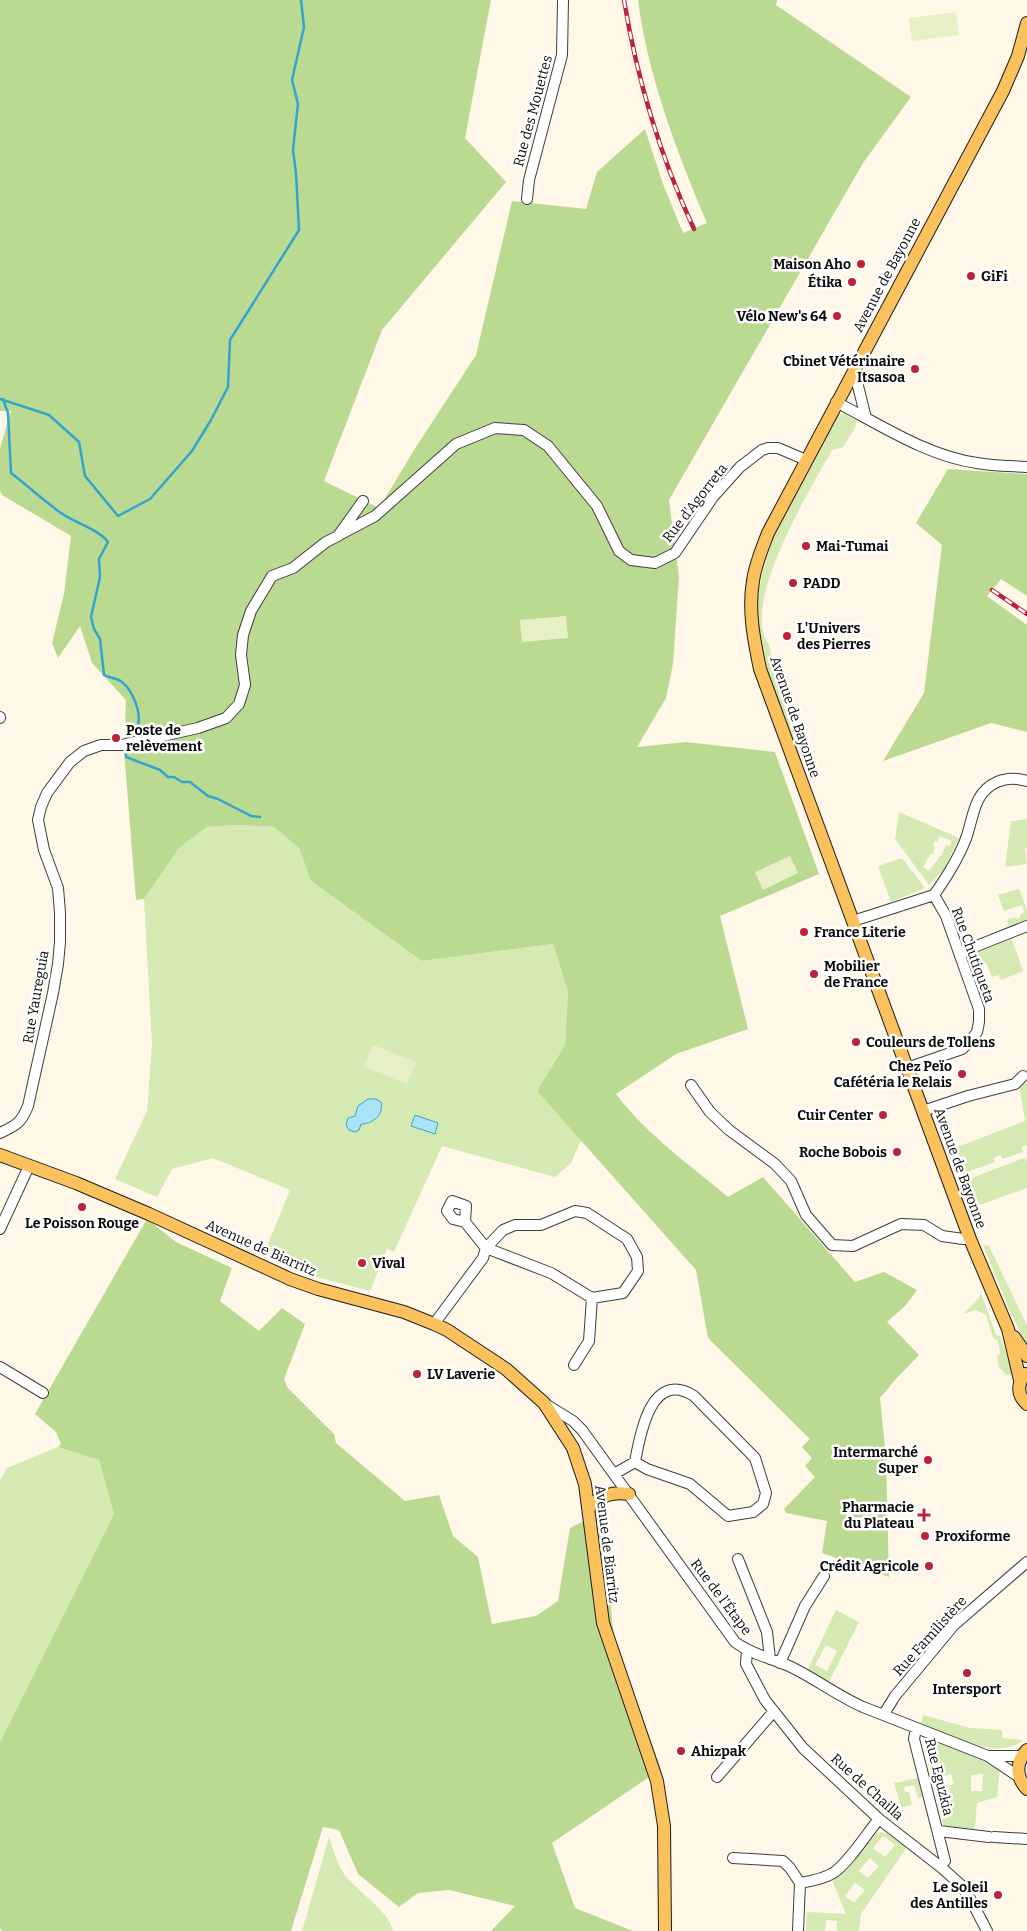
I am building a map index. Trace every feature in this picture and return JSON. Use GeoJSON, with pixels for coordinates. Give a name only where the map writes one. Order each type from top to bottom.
{"type":"FeatureCollection","features":[{"type":"Feature","properties":{"kind":"main road","name":"Avenue de Bayonne"},"geometry":{"type":"LineString","coordinates":[[1008,1329],[970,1239],[760,669],[753,630],[752,588],[758,559],[768,533],[1002,91],[1018,56],[1027,23]]}},
{"type":"Feature","properties":{"kind":"main road","name":"Avenue de Biarritz"},"geometry":{"type":"LineString","coordinates":[[0,1155],[150,1214],[290,1279],[318,1289],[404,1312],[434,1324],[447,1330],[506,1369],[544,1404],[573,1448],[585,1484],[603,1623],[657,1781],[664,1826],[665,1931]]}},
{"type":"Feature","properties":{"kind":"main road"},"geometry":{"type":"LineString","coordinates":[[1008,1329],[1027,1356]]}},
{"type":"Feature","properties":{"kind":"main road"},"geometry":{"type":"LineString","coordinates":[[1008,1329],[1024,1376],[1019,1393],[1027,1404]]}},
{"type":"Feature","properties":{"kind":"main road"},"geometry":{"type":"LineString","coordinates":[[589,1507],[609,1493],[629,1494]]}},
{"type":"Feature","properties":{"kind":"main road"},"geometry":{"type":"LineString","coordinates":[[1024,1753],[1019,1762],[1019,1777],[1027,1788]]}},
{"type":"Feature","properties":{"kind":"street","name":"Rue des Mouettes"},"geometry":{"type":"LineString","coordinates":[[527,199],[529,180],[562,55],[562,0]]}},
{"type":"Feature","properties":{"kind":"street"},"geometry":{"type":"LineString","coordinates":[[854,370],[866,418]]}},
{"type":"Feature","properties":{"kind":"street"},"geometry":{"type":"LineString","coordinates":[[836,402],[911,441],[942,454],[977,463],[1027,467]]}},
{"type":"Feature","properties":{"kind":"street","name":"Rue d'Agorreta"},"geometry":{"type":"LineString","coordinates":[[272,576],[293,568],[326,542],[375,516],[456,444],[495,428],[524,430],[548,446],[597,506],[619,551],[631,560],[655,563],[675,553],[713,497],[740,467],[762,450],[778,448],[806,460]]}},
{"type":"Feature","properties":{"kind":"street","name":"Rue d'Agorreta"},"geometry":{"type":"LineString","coordinates":[[338,536],[363,501]]}},
{"type":"Feature","properties":{"kind":"street","name":"Rue Yaureguia"},"geometry":{"type":"LineString","coordinates":[[0,1133],[16,1126],[22,1119],[28,1106],[58,964],[60,913],[58,888],[44,850],[38,820],[41,806],[47,793],[70,762],[84,751],[101,745],[122,745],[198,728],[226,718],[239,704],[245,685],[241,655],[243,635],[251,611],[272,576]]}},
{"type":"Feature","properties":{"kind":"street"},"geometry":{"type":"LineString","coordinates":[[853,921],[934,895],[948,876],[959,856],[967,837],[974,807],[988,786],[1001,780],[1015,778],[1027,781]]}},
{"type":"Feature","properties":{"kind":"street","name":"Rue Chutiqueta"},"geometry":{"type":"LineString","coordinates":[[907,1068],[962,1048],[971,1040],[976,1032],[980,1009],[946,916],[934,895]]}},
{"type":"Feature","properties":{"kind":"street"},"geometry":{"type":"LineString","coordinates":[[958,952],[1027,926]]}},
{"type":"Feature","properties":{"kind":"street"},"geometry":{"type":"LineString","coordinates":[[923,1112],[968,1096],[1014,1084],[1023,1076]]}},
{"type":"Feature","properties":{"kind":"street"},"geometry":{"type":"LineString","coordinates":[[691,1085],[710,1112],[729,1130],[775,1164],[786,1175],[806,1215],[832,1245],[853,1246],[901,1224],[924,1225],[942,1236],[970,1239]]}},
{"type":"Feature","properties":{"kind":"street"},"geometry":{"type":"LineString","coordinates":[[0,1229],[28,1166]]}},
{"type":"Feature","properties":{"kind":"street"},"geometry":{"type":"LineString","coordinates":[[434,1324],[483,1258],[486,1248],[503,1230],[515,1225],[541,1225],[575,1211],[587,1213],[627,1239],[636,1257],[638,1271],[623,1293],[592,1298],[551,1273],[486,1248],[465,1222]]}},
{"type":"Feature","properties":{"kind":"street"},"geometry":{"type":"LineString","coordinates":[[574,1365],[589,1342],[592,1298]]}},
{"type":"Feature","properties":{"kind":"street"},"geometry":{"type":"LineString","coordinates":[[0,1367],[43,1393]]}},
{"type":"Feature","properties":{"kind":"street"},"geometry":{"type":"LineString","coordinates":[[614,1474],[635,1462],[644,1418],[649,1408],[670,1390],[686,1390],[755,1458],[766,1493],[763,1504],[753,1512],[728,1516],[690,1484],[647,1469],[635,1462]]}},
{"type":"Feature","properties":{"kind":"street","name":"Rue de l'Étape"},"geometry":{"type":"LineString","coordinates":[[544,1404],[578,1426],[735,1642],[747,1651],[791,1667],[843,1698],[988,1756]]}},
{"type":"Feature","properties":{"kind":"street"},"geometry":{"type":"LineString","coordinates":[[738,1559],[767,1632],[775,1661]]}},
{"type":"Feature","properties":{"kind":"street","name":"Rue Familistère"},"geometry":{"type":"LineString","coordinates":[[884,1714],[900,1690],[954,1625],[1027,1562]]}},
{"type":"Feature","properties":{"kind":"street"},"geometry":{"type":"LineString","coordinates":[[775,1661],[824,1576]]}},
{"type":"Feature","properties":{"kind":"street","name":"Rue de Chailla"},"geometry":{"type":"LineString","coordinates":[[747,1651],[746,1664],[765,1700],[803,1748],[878,1819],[942,1868],[962,1886],[987,1931]]}},
{"type":"Feature","properties":{"kind":"street"},"geometry":{"type":"LineString","coordinates":[[717,1777],[774,1711]]}},
{"type":"Feature","properties":{"kind":"street","name":"Rue Eguzkia"},"geometry":{"type":"LineString","coordinates":[[916,1728],[914,1739],[945,1861]]}},
{"type":"Feature","properties":{"kind":"street"},"geometry":{"type":"LineString","coordinates":[[988,1756],[1024,1753]]}},
{"type":"Feature","properties":{"kind":"street"},"geometry":{"type":"LineString","coordinates":[[988,1756],[1019,1777]]}},
{"type":"Feature","properties":{"kind":"street"},"geometry":{"type":"LineString","coordinates":[[800,1883],[834,1873],[844,1864],[878,1819]]}},
{"type":"Feature","properties":{"kind":"street","name":"Rue Eguzkia"},"geometry":{"type":"LineString","coordinates":[[939,1832],[1027,1839]]}},
{"type":"Feature","properties":{"kind":"street"},"geometry":{"type":"LineString","coordinates":[[733,1858],[783,1861],[790,1868],[800,1883],[798,1931]]}},
{"type":"Feature","properties":{"kind":"green space"},"geometry":{"type":"Polygon","coordinates":[[[0,0],[491,0],[465,138],[506,182],[382,330],[324,481],[379,508],[476,355],[512,201],[586,209],[597,172],[645,129],[663,184],[683,233],[707,223],[685,169],[656,86],[638,0],[777,0],[776,5],[911,97],[863,163],[669,500],[679,577],[673,664],[666,698],[637,747],[686,742],[775,752],[819,874],[720,916],[748,1029],[676,1054],[616,1094],[655,1136],[728,1197],[763,1177],[855,1282],[884,1272],[917,1290],[906,1305],[887,1322],[919,1355],[880,1398],[886,1458],[889,1577],[822,1553],[827,1521],[786,1513],[784,1509],[815,1477],[805,1466],[812,1458],[802,1447],[810,1439],[708,1338],[696,1270],[537,1091],[565,1045],[568,992],[553,944],[422,961],[311,881],[299,848],[274,827],[239,825],[207,827],[179,848],[144,899],[136,900],[124,750],[126,700],[92,663],[80,626],[58,658],[52,643],[64,594],[71,536],[2,495],[0,490],[0,448],[11,411],[0,411],[0,0]]]}},
{"type":"Feature","properties":{"kind":"green space"},"geometry":{"type":"Polygon","coordinates":[[[956,12],[959,35],[912,41],[909,18],[956,12]]]}},
{"type":"Feature","properties":{"kind":"green space"},"geometry":{"type":"Polygon","coordinates":[[[843,413],[848,413],[857,419],[855,428],[843,447],[832,450],[809,491],[781,547],[770,576],[763,603],[762,627],[769,645],[778,686],[804,769],[766,666],[759,632],[758,597],[761,579],[774,537],[792,496],[835,418],[843,413]]]}},
{"type":"Feature","properties":{"kind":"green space"},"geometry":{"type":"Polygon","coordinates":[[[948,469],[1027,474],[1027,596],[1001,579],[987,596],[1027,625],[1027,732],[991,723],[883,761],[924,693],[942,545],[916,523],[948,469]]]}},
{"type":"Feature","properties":{"kind":"green space"},"geometry":{"type":"Polygon","coordinates":[[[566,616],[568,638],[522,642],[520,620],[566,616]]]}},
{"type":"Feature","properties":{"kind":"green space"},"geometry":{"type":"Polygon","coordinates":[[[899,812],[959,838],[944,869],[929,885],[895,839],[899,812]],[[940,836],[933,845],[935,847],[933,855],[931,853],[923,867],[929,871],[941,856],[946,845],[950,846],[952,841],[940,836]]]}},
{"type":"Feature","properties":{"kind":"green space"},"geometry":{"type":"Polygon","coordinates":[[[1027,819],[1027,848],[1025,848],[1027,864],[1005,867],[1011,821],[1027,819]]]}},
{"type":"Feature","properties":{"kind":"green space"},"geometry":{"type":"Polygon","coordinates":[[[239,825],[274,827],[299,848],[311,881],[422,961],[553,944],[568,992],[565,1045],[537,1091],[581,1140],[571,1163],[555,1177],[442,1146],[394,1252],[387,1249],[370,1291],[301,1273],[263,1256],[290,1190],[213,1158],[172,1169],[157,1197],[115,1179],[147,1111],[152,1045],[144,899],[179,848],[207,827],[239,825]]]}},
{"type":"Feature","properties":{"kind":"green space"},"geometry":{"type":"Polygon","coordinates":[[[790,856],[798,873],[763,890],[755,872],[790,856]]]}},
{"type":"Feature","properties":{"kind":"green space"},"geometry":{"type":"Polygon","coordinates":[[[902,858],[925,888],[891,902],[878,866],[902,858]]]}},
{"type":"Feature","properties":{"kind":"green space"},"geometry":{"type":"Polygon","coordinates":[[[1019,889],[1027,910],[1027,920],[1009,927],[1007,920],[1015,917],[1016,919],[1020,918],[1020,915],[1024,912],[1022,905],[1004,911],[998,895],[1019,889]]]}},
{"type":"Feature","properties":{"kind":"green space"},"geometry":{"type":"Polygon","coordinates":[[[1012,939],[1023,971],[1001,980],[999,975],[992,977],[986,963],[978,965],[985,985],[979,988],[971,965],[973,954],[1012,939]]]}},
{"type":"Feature","properties":{"kind":"green space"},"geometry":{"type":"Polygon","coordinates":[[[373,1045],[416,1062],[407,1084],[364,1067],[373,1045]]]}},
{"type":"Feature","properties":{"kind":"green space"},"geometry":{"type":"Polygon","coordinates":[[[1027,1083],[1027,1148],[1025,1145],[1021,1147],[1023,1152],[1002,1159],[1001,1155],[993,1158],[995,1162],[964,1173],[955,1148],[1025,1121],[1019,1085],[1027,1083]]]}},
{"type":"Feature","properties":{"kind":"green space"},"geometry":{"type":"Polygon","coordinates":[[[1024,1158],[1027,1161],[1027,1188],[971,1208],[961,1182],[1024,1158]]]}},
{"type":"Feature","properties":{"kind":"green space"},"geometry":{"type":"Polygon","coordinates":[[[147,1219],[176,1242],[232,1268],[220,1301],[259,1331],[282,1308],[305,1324],[284,1379],[287,1387],[334,1434],[336,1443],[405,1501],[439,1495],[453,1536],[478,1557],[492,1624],[536,1616],[558,1601],[570,1528],[602,1512],[614,1639],[661,1769],[552,1843],[575,1908],[633,1931],[491,1931],[515,1906],[449,1890],[418,1893],[399,1907],[358,1874],[339,1830],[323,1827],[291,1931],[2,1931],[0,1928],[0,1742],[114,1514],[99,1460],[58,1447],[61,1444],[56,1432],[35,1414],[147,1219]]]}},
{"type":"Feature","properties":{"kind":"green space"},"geometry":{"type":"Polygon","coordinates":[[[983,1245],[989,1246],[1027,1325],[1027,1345],[1011,1314],[983,1245]]]}},
{"type":"Feature","properties":{"kind":"green space"},"geometry":{"type":"Polygon","coordinates":[[[981,1293],[996,1335],[1000,1336],[1012,1371],[1011,1374],[1006,1375],[999,1367],[997,1357],[1000,1353],[998,1341],[993,1338],[986,1315],[976,1310],[963,1314],[979,1298],[981,1293]]]}},
{"type":"Feature","properties":{"kind":"green space"},"geometry":{"type":"Polygon","coordinates":[[[58,1447],[99,1460],[114,1514],[0,1742],[0,1480],[7,1468],[58,1447]]]}},
{"type":"Feature","properties":{"kind":"green space"},"geometry":{"type":"Polygon","coordinates":[[[836,1610],[859,1622],[829,1682],[808,1669],[836,1610]],[[826,1645],[815,1665],[827,1671],[837,1651],[826,1645]]]}},
{"type":"Feature","properties":{"kind":"green space"},"geometry":{"type":"Polygon","coordinates":[[[923,1715],[970,1728],[1002,1730],[1002,1738],[1023,1740],[1013,1746],[1001,1748],[973,1744],[921,1723],[923,1715]]]}},
{"type":"Feature","properties":{"kind":"green space"},"geometry":{"type":"Polygon","coordinates":[[[923,1737],[1000,1768],[997,1797],[977,1803],[975,1829],[944,1826],[923,1737]],[[951,1774],[940,1777],[946,1798],[951,1796],[949,1786],[954,1784],[951,1774]],[[983,1774],[971,1775],[971,1791],[982,1791],[983,1774]]]}},
{"type":"Feature","properties":{"kind":"green space"},"geometry":{"type":"Polygon","coordinates":[[[919,1778],[924,1797],[918,1798],[914,1785],[904,1787],[905,1792],[909,1792],[912,1805],[901,1807],[894,1783],[919,1778]]]}},
{"type":"Feature","properties":{"kind":"green space"},"geometry":{"type":"Polygon","coordinates":[[[886,1833],[907,1847],[861,1914],[859,1931],[837,1931],[837,1921],[826,1920],[825,1931],[806,1931],[807,1912],[846,1914],[832,1880],[848,1869],[876,1834],[886,1833]],[[883,1836],[873,1848],[885,1857],[895,1845],[883,1836]],[[870,1858],[859,1871],[868,1878],[879,1866],[870,1858]],[[855,1883],[845,1896],[854,1903],[865,1890],[855,1883]]]}},
{"type":"Feature","properties":{"kind":"green space"},"geometry":{"type":"Polygon","coordinates":[[[329,1837],[337,1861],[344,1874],[386,1916],[393,1931],[302,1931],[329,1837]]]}},
{"type":"Feature","properties":{"kind":"water"},"geometry":{"type":"Polygon","coordinates":[[[368,1099],[376,1099],[381,1102],[379,1115],[370,1122],[361,1124],[359,1130],[355,1132],[349,1130],[346,1125],[348,1118],[355,1116],[358,1106],[368,1099]]]}},
{"type":"Feature","properties":{"kind":"water"},"geometry":{"type":"Polygon","coordinates":[[[415,1115],[438,1123],[435,1134],[411,1126],[415,1115]]]}},
{"type":"Feature","properties":{"kind":"waterway"},"geometry":{"type":"LineString","coordinates":[[0,399],[49,415],[79,442],[85,476],[118,516],[150,499],[192,451],[228,387],[230,340],[299,230],[293,150],[298,104],[292,80],[304,27],[301,0]]}},
{"type":"Feature","properties":{"kind":"waterway"},"geometry":{"type":"LineString","coordinates":[[3,399],[8,413],[11,473],[48,504],[67,517],[98,533],[108,542],[99,559],[100,577],[91,617],[94,629],[100,639],[104,675],[120,681],[126,686],[138,710],[139,723],[137,729],[125,740]]}},
{"type":"Feature","properties":{"kind":"waterway"},"geometry":{"type":"LineString","coordinates":[[126,751],[126,757],[160,770],[168,777],[174,777],[182,782],[190,782],[208,796],[251,816],[260,817]]}},
{"type":"Feature","properties":{"kind":"railway"},"geometry":{"type":"LineString","coordinates":[[624,0],[629,30],[651,117],[671,174],[694,229]]}},
{"type":"Feature","properties":{"kind":"railway"},"geometry":{"type":"LineString","coordinates":[[992,590],[1027,614]]}},
{"type":"Feature","properties":{"kind":"place","name":"Maison Aho"},"geometry":{"type":"Point","coordinates":[861,264]}},
{"type":"Feature","properties":{"kind":"place","name":"GiFi"},"geometry":{"type":"Point","coordinates":[971,276]}},
{"type":"Feature","properties":{"kind":"place","name":"Étika"},"geometry":{"type":"Point","coordinates":[852,282]}},
{"type":"Feature","properties":{"kind":"place","name":"Vélo New's 64"},"geometry":{"type":"Point","coordinates":[837,316]}},
{"type":"Feature","properties":{"kind":"place","name":"Cbinet Vétérinaire Itsasoa"},"geometry":{"type":"Point","coordinates":[915,369]}},
{"type":"Feature","properties":{"kind":"place","name":"Mai-Tumai"},"geometry":{"type":"Point","coordinates":[806,546]}},
{"type":"Feature","properties":{"kind":"place","name":"PADD"},"geometry":{"type":"Point","coordinates":[793,583]}},
{"type":"Feature","properties":{"kind":"place","name":"L'Univers des Pierres"},"geometry":{"type":"Point","coordinates":[787,636]}},
{"type":"Feature","properties":{"kind":"place","name":"Poste de relèvement"},"geometry":{"type":"Point","coordinates":[116,738]}},
{"type":"Feature","properties":{"kind":"place","name":"France Literie"},"geometry":{"type":"Point","coordinates":[804,932]}},
{"type":"Feature","properties":{"kind":"place","name":"Mobilier de France"},"geometry":{"type":"Point","coordinates":[814,974]}},
{"type":"Feature","properties":{"kind":"place","name":"Couleurs de Tollens"},"geometry":{"type":"Point","coordinates":[856,1042]}},
{"type":"Feature","properties":{"kind":"place","name":"Chez Peïo Cafétéria le Relais"},"geometry":{"type":"Point","coordinates":[962,1074]}},
{"type":"Feature","properties":{"kind":"place","name":"Cuir Center"},"geometry":{"type":"Point","coordinates":[883,1115]}},
{"type":"Feature","properties":{"kind":"place","name":"Roche Bobois"},"geometry":{"type":"Point","coordinates":[897,1152]}},
{"type":"Feature","properties":{"kind":"place","name":"Le Poisson Rouge"},"geometry":{"type":"Point","coordinates":[82,1207]}},
{"type":"Feature","properties":{"kind":"place","name":"Vival"},"geometry":{"type":"Point","coordinates":[362,1263]}},
{"type":"Feature","properties":{"kind":"place","name":"LV Laverie"},"geometry":{"type":"Point","coordinates":[417,1374]}},
{"type":"Feature","properties":{"kind":"place","name":"Intermarché Super"},"geometry":{"type":"Point","coordinates":[928,1460]}},
{"type":"Feature","properties":{"kind":"place","name":"Pharmacie du Plateau"},"geometry":{"type":"Point","coordinates":[924,1515]}},
{"type":"Feature","properties":{"kind":"place","name":"Proxiforme"},"geometry":{"type":"Point","coordinates":[925,1536]}},
{"type":"Feature","properties":{"kind":"place","name":"Crédit Agricole"},"geometry":{"type":"Point","coordinates":[929,1566]}},
{"type":"Feature","properties":{"kind":"place","name":"Intersport"},"geometry":{"type":"Point","coordinates":[967,1673]}},
{"type":"Feature","properties":{"kind":"place","name":"Ahizpak"},"geometry":{"type":"Point","coordinates":[681,1751]}},
{"type":"Feature","properties":{"kind":"place","name":"Le Soleil des Antilles"},"geometry":{"type":"Point","coordinates":[998,1895]}}]}
